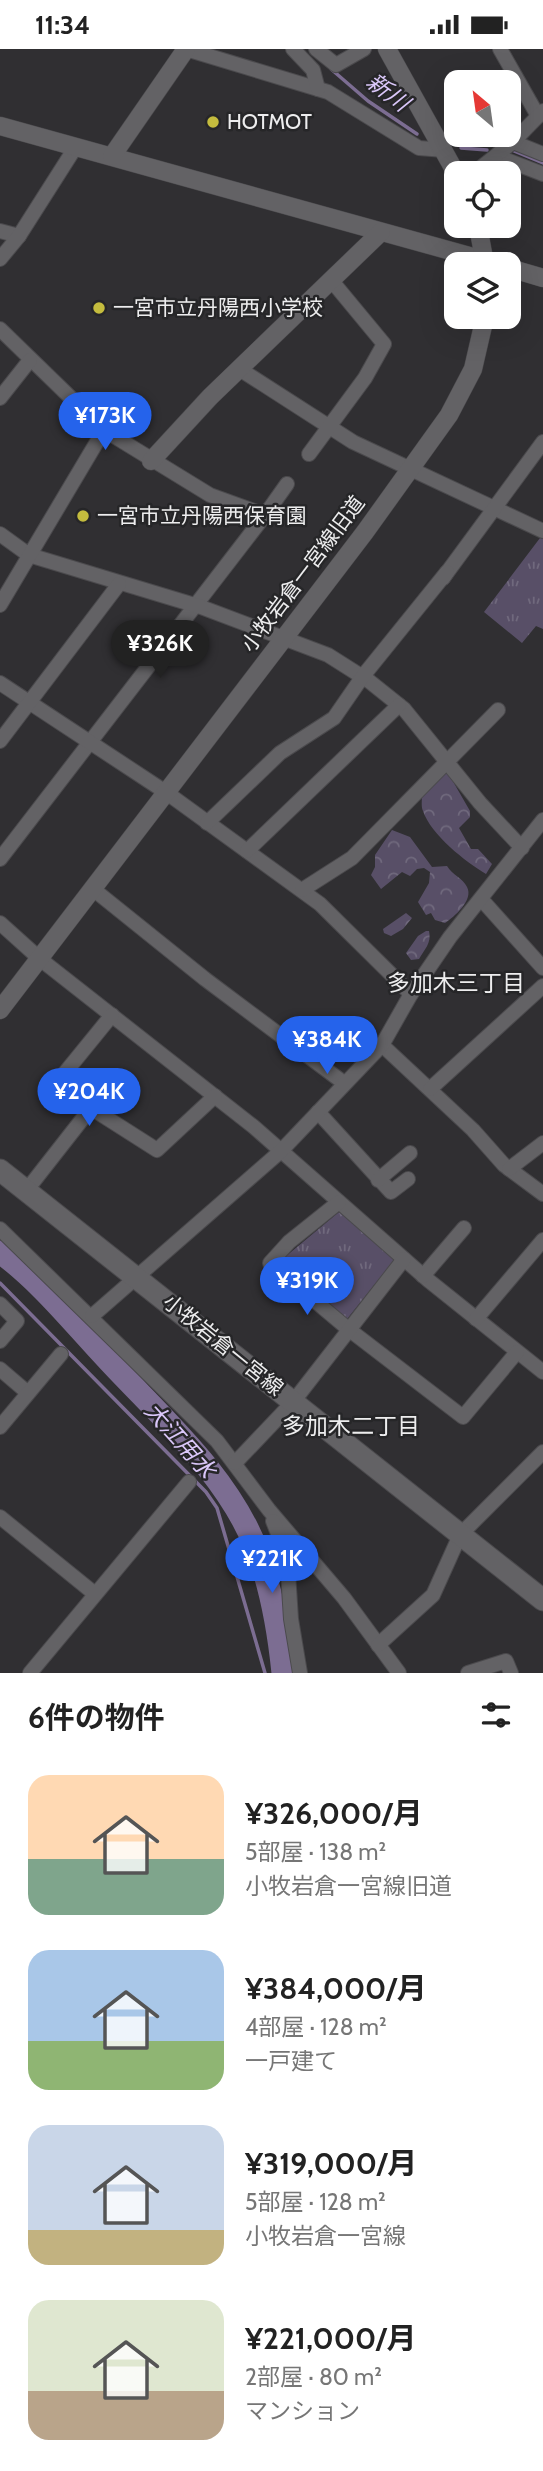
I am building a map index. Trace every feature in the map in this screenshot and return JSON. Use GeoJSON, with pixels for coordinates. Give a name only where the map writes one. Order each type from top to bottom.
{"type":"FeatureCollection","features":[{"type":"Feature","properties":{"kind":"main road","name":"小牧岩倉一宮線"},"geometry":{"type":"LineString","coordinates":[[0,1170],[543,1600]]}},
{"type":"Feature","properties":{"kind":"street"},"geometry":{"type":"LineString","coordinates":[[112,156],[186,49],[318,89],[355,107],[419,148],[444,150]]}},
{"type":"Feature","properties":{"kind":"street"},"geometry":{"type":"LineString","coordinates":[[293,49],[313,70],[318,89]]}},
{"type":"Feature","properties":{"kind":"street"},"geometry":{"type":"LineString","coordinates":[[316,49],[336,65],[364,49]]}},
{"type":"Feature","properties":{"kind":"street"},"geometry":{"type":"LineString","coordinates":[[387,49],[450,161]]}},
{"type":"Feature","properties":{"kind":"street"},"geometry":{"type":"LineString","coordinates":[[500,49],[540,114],[522,133]]}},
{"type":"Feature","properties":{"kind":"street"},"geometry":{"type":"LineString","coordinates":[[0,126],[451,252]]}},
{"type":"Feature","properties":{"kind":"street"},"geometry":{"type":"LineString","coordinates":[[522,146],[543,154]]}},
{"type":"Feature","properties":{"kind":"street"},"geometry":{"type":"LineString","coordinates":[[490,161],[507,147]]}},
{"type":"Feature","properties":{"kind":"street"},"geometry":{"type":"LineString","coordinates":[[0,258],[19,236],[75,148]]}},
{"type":"Feature","properties":{"kind":"street"},"geometry":{"type":"LineString","coordinates":[[496,156],[543,174]]}},
{"type":"Feature","properties":{"kind":"street"},"geometry":{"type":"LineString","coordinates":[[0,231],[19,236]]}},
{"type":"Feature","properties":{"kind":"street"},"geometry":{"type":"LineString","coordinates":[[151,461],[196,411],[381,232]]}},
{"type":"Feature","properties":{"kind":"street"},"geometry":{"type":"LineString","coordinates":[[521,272],[543,278]]}},
{"type":"Feature","properties":{"kind":"street"},"geometry":{"type":"LineString","coordinates":[[309,454],[365,378],[384,344],[331,280]]}},
{"type":"Feature","properties":{"kind":"street"},"geometry":{"type":"LineString","coordinates":[[0,329],[104,430],[210,495],[265,515]]}},
{"type":"Feature","properties":{"kind":"street","name":"小牧岩倉一宮線旧道"},"geometry":{"type":"LineString","coordinates":[[0,1010],[285,638],[449,415],[473,369],[482,329]]}},
{"type":"Feature","properties":{"kind":"street"},"geometry":{"type":"LineString","coordinates":[[0,398],[30,360]]}},
{"type":"Feature","properties":{"kind":"street"},"geometry":{"type":"LineString","coordinates":[[241,370],[353,442],[543,531]]}},
{"type":"Feature","properties":{"kind":"street"},"geometry":{"type":"LineString","coordinates":[[0,605],[104,430]]}},
{"type":"Feature","properties":{"kind":"street"},"geometry":{"type":"LineString","coordinates":[[207,823],[280,753],[334,717],[443,578],[543,442]]}},
{"type":"Feature","properties":{"kind":"street"},"geometry":{"type":"LineString","coordinates":[[0,859],[287,484]]}},
{"type":"Feature","properties":{"kind":"street"},"geometry":{"type":"LineString","coordinates":[[0,534],[29,555],[195,605],[328,655],[363,677],[399,705],[522,849]]}},
{"type":"Feature","properties":{"kind":"street"},"geometry":{"type":"LineString","coordinates":[[0,741],[119,584]]}},
{"type":"Feature","properties":{"kind":"street"},"geometry":{"type":"LineString","coordinates":[[0,683],[167,793],[302,890],[320,904],[411,994]]}},
{"type":"Feature","properties":{"kind":"street"},"geometry":{"type":"LineString","coordinates":[[247,851],[399,705]]}},
{"type":"Feature","properties":{"kind":"street"},"geometry":{"type":"LineString","coordinates":[[302,890],[352,858],[498,710]]}},
{"type":"Feature","properties":{"kind":"street"},"geometry":{"type":"LineString","coordinates":[[92,1316],[139,1278],[221,1200],[281,1151],[382,1045],[411,994],[450,937],[543,820]]}},
{"type":"Feature","properties":{"kind":"street"},"geometry":{"type":"LineString","coordinates":[[93,889],[205,979],[344,1083]]}},
{"type":"Feature","properties":{"kind":"street"},"geometry":{"type":"LineString","coordinates":[[482,900],[543,968]]}},
{"type":"Feature","properties":{"kind":"street"},"geometry":{"type":"LineString","coordinates":[[0,923],[40,959],[215,1096],[423,1276],[543,1372]]}},
{"type":"Feature","properties":{"kind":"street"},"geometry":{"type":"LineString","coordinates":[[430,1089],[543,986]]}},
{"type":"Feature","properties":{"kind":"street"},"geometry":{"type":"LineString","coordinates":[[112,1015],[55,1085],[157,1150],[215,1096]]}},
{"type":"Feature","properties":{"kind":"street"},"geometry":{"type":"LineString","coordinates":[[382,1045],[509,1169],[543,1194]]}},
{"type":"Feature","properties":{"kind":"street"},"geometry":{"type":"LineString","coordinates":[[26,1191],[91,1108]]}},
{"type":"Feature","properties":{"kind":"street"},"geometry":{"type":"LineString","coordinates":[[318,1112],[391,1192],[408,1179]]}},
{"type":"Feature","properties":{"kind":"street"},"geometry":{"type":"LineString","coordinates":[[509,1169],[543,1143]]}},
{"type":"Feature","properties":{"kind":"street"},"geometry":{"type":"LineString","coordinates":[[378,1180],[410,1153]]}},
{"type":"Feature","properties":{"kind":"street"},"geometry":{"type":"LineString","coordinates":[[339,1202],[289,1242],[270,1263],[347,1328],[463,1417],[517,1352]]}},
{"type":"Feature","properties":{"kind":"street"},"geometry":{"type":"LineString","coordinates":[[423,1276],[464,1228]]}},
{"type":"Feature","properties":{"kind":"street"},"geometry":{"type":"LineString","coordinates":[[0,1229],[92,1316],[235,1463],[269,1510],[344,1598],[400,1673]]}},
{"type":"Feature","properties":{"kind":"street"},"geometry":{"type":"LineString","coordinates":[[476,1319],[543,1240]]}},
{"type":"Feature","properties":{"kind":"street"},"geometry":{"type":"LineString","coordinates":[[235,1463],[293,1402],[347,1328],[404,1259]]}},
{"type":"Feature","properties":{"kind":"street"},"geometry":{"type":"LineString","coordinates":[[0,1304],[17,1321],[0,1341]]}},
{"type":"Feature","properties":{"kind":"street"},"geometry":{"type":"LineString","coordinates":[[0,1427],[61,1354]]}},
{"type":"Feature","properties":{"kind":"street"},"geometry":{"type":"LineString","coordinates":[[0,1369],[28,1393]]}},
{"type":"Feature","properties":{"kind":"street"},"geometry":{"type":"LineString","coordinates":[[378,1645],[433,1595],[460,1535],[543,1452]]}},
{"type":"Feature","properties":{"kind":"street"},"geometry":{"type":"LineString","coordinates":[[30,1673],[189,1482]]}},
{"type":"Feature","properties":{"kind":"street"},"geometry":{"type":"LineString","coordinates":[[269,1510],[287,1557],[291,1619],[300,1673]]}},
{"type":"Feature","properties":{"kind":"street"},"geometry":{"type":"LineString","coordinates":[[0,1517],[95,1594]]}},
{"type":"Feature","properties":{"kind":"street"},"geometry":{"type":"LineString","coordinates":[[468,1673],[506,1661],[511,1673]]}},
{"type":"Feature","properties":{"kind":"green space"},"geometry":{"type":"Polygon","coordinates":[[[540,538],[543,539],[543,629],[536,626],[522,643],[484,612],[540,538]]]}},
{"type":"Feature","properties":{"kind":"green space"},"geometry":{"type":"Polygon","coordinates":[[[447,771],[470,811],[470,817],[459,828],[471,849],[478,849],[492,864],[486,874],[441,838],[423,811],[422,795],[447,771]]]}},
{"type":"Feature","properties":{"kind":"green space"},"geometry":{"type":"Polygon","coordinates":[[[392,830],[410,837],[432,867],[447,866],[467,887],[468,897],[465,903],[445,923],[435,920],[431,913],[426,915],[418,902],[429,883],[430,872],[424,868],[417,869],[410,876],[402,872],[381,889],[371,875],[375,867],[375,855],[392,830]]]}},
{"type":"Feature","properties":{"kind":"green space"},"geometry":{"type":"Polygon","coordinates":[[[406,913],[412,918],[403,929],[391,936],[384,933],[383,929],[406,913]]]}},
{"type":"Feature","properties":{"kind":"green space"},"geometry":{"type":"Polygon","coordinates":[[[429,931],[430,935],[427,946],[419,959],[411,960],[406,953],[418,936],[429,931]]]}},
{"type":"Feature","properties":{"kind":"green space"},"geometry":{"type":"Polygon","coordinates":[[[339,1212],[395,1259],[347,1319],[279,1262],[339,1212]]]}},
{"type":"Feature","properties":{"kind":"waterway","name":"新川"},"geometry":{"type":"LineString","coordinates":[[331,69],[368,101],[417,134]]}},
{"type":"Feature","properties":{"kind":"waterway","name":"新川"},"geometry":{"type":"LineString","coordinates":[[461,148],[487,150]]}},
{"type":"Feature","properties":{"kind":"waterway","name":"新川"},"geometry":{"type":"LineString","coordinates":[[514,151],[543,163]]}},
{"type":"Feature","properties":{"kind":"waterway","name":"大江用水"},"geometry":{"type":"LineString","coordinates":[[0,1252],[43,1290],[172,1427],[213,1474],[230,1499],[246,1525],[263,1567],[274,1612],[283,1673]]}},
{"type":"Feature","properties":{"kind":"waterway"},"geometry":{"type":"LineString","coordinates":[[0,1283],[206,1492],[217,1508],[265,1673]]}},
{"type":"Feature","properties":{"kind":"place","name":"HOTMOT"},"geometry":{"type":"Point","coordinates":[213,122]}},
{"type":"Feature","properties":{"kind":"place","name":"一宮市立丹陽西小学校"},"geometry":{"type":"Point","coordinates":[99,308]}},
{"type":"Feature","properties":{"kind":"place","name":"一宮市立丹陽西保育園"},"geometry":{"type":"Point","coordinates":[83,516]}},
{"type":"Feature","properties":{"kind":"district","name":"多加木三丁目"},"geometry":{"type":"Point","coordinates":[456,983]}},
{"type":"Feature","properties":{"kind":"district","name":"多加木二丁目"},"geometry":{"type":"Point","coordinates":[351,1426]}}]}
